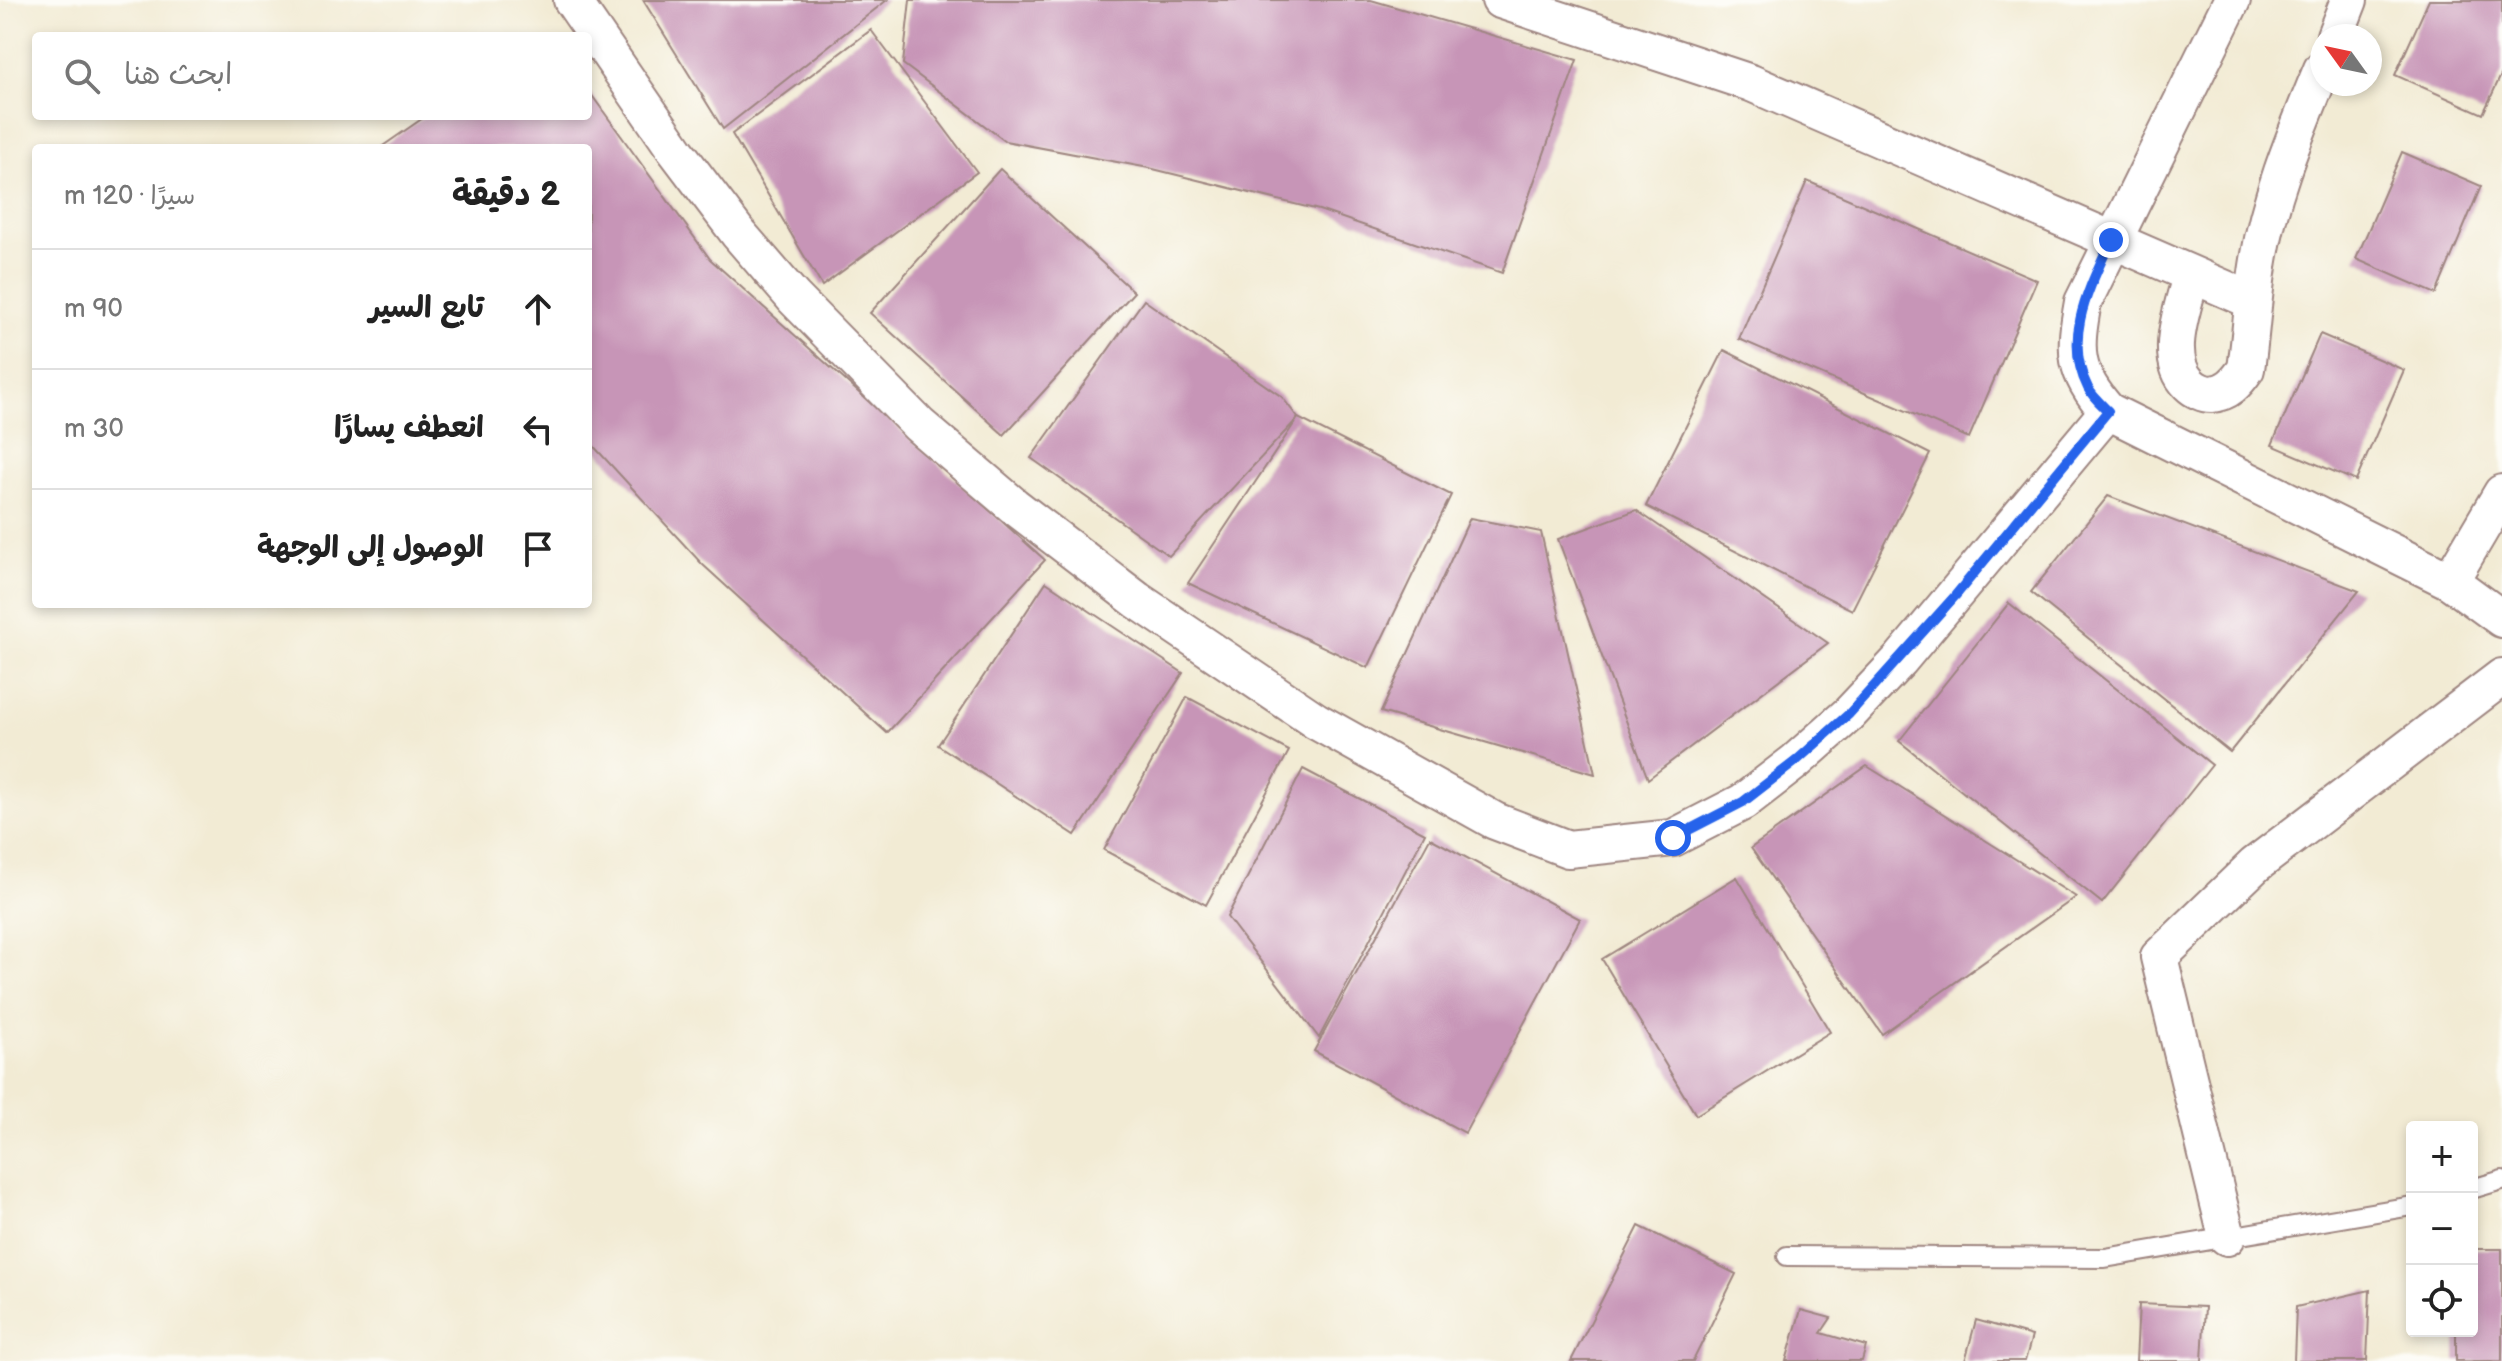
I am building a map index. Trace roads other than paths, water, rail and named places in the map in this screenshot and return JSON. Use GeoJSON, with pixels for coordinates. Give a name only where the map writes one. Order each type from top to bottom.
{"type":"FeatureCollection","features":[{"type":"Feature","properties":{"kind":"street"},"geometry":{"type":"LineString","coordinates":[[572,0],[676,151],[738,233],[794,298],[919,425],[990,486],[1137,600],[1316,721],[1495,821],[1568,849],[1673,838],[1743,802],[1796,761],[1849,714],[1900,660],[2108,411]]}},
{"type":"Feature","properties":{"kind":"street"},"geometry":{"type":"LineString","coordinates":[[1500,0],[1751,83],[2253,301]]}},
{"type":"Feature","properties":{"kind":"street"},"geometry":{"type":"LineString","coordinates":[[2232,0],[2083,302],[2077,338],[2079,363],[2089,390],[2108,411],[2450,581],[2502,619]]}},
{"type":"Feature","properties":{"kind":"street"},"geometry":{"type":"LineString","coordinates":[[2340,24],[2349,0]]}},
{"type":"Feature","properties":{"kind":"street"},"geometry":{"type":"LineString","coordinates":[[2191,275],[2176,359],[2181,375],[2192,387],[2207,394],[2221,392],[2236,384],[2246,369],[2259,258],[2270,209],[2311,96]]}},
{"type":"Feature","properties":{"kind":"street"},"geometry":{"type":"LineString","coordinates":[[2450,581],[2502,493]]}},
{"type":"Feature","properties":{"kind":"street"},"geometry":{"type":"LineString","coordinates":[[2227,1237],[2159,957],[2255,865],[2502,677]]}},
{"type":"Feature","properties":{"kind":"lane"},"geometry":{"type":"LineString","coordinates":[[2478,1187],[2502,1180]]}},
{"type":"Feature","properties":{"kind":"lane"},"geometry":{"type":"LineString","coordinates":[[1787,1256],[2105,1258],[2406,1207]]}}]}
